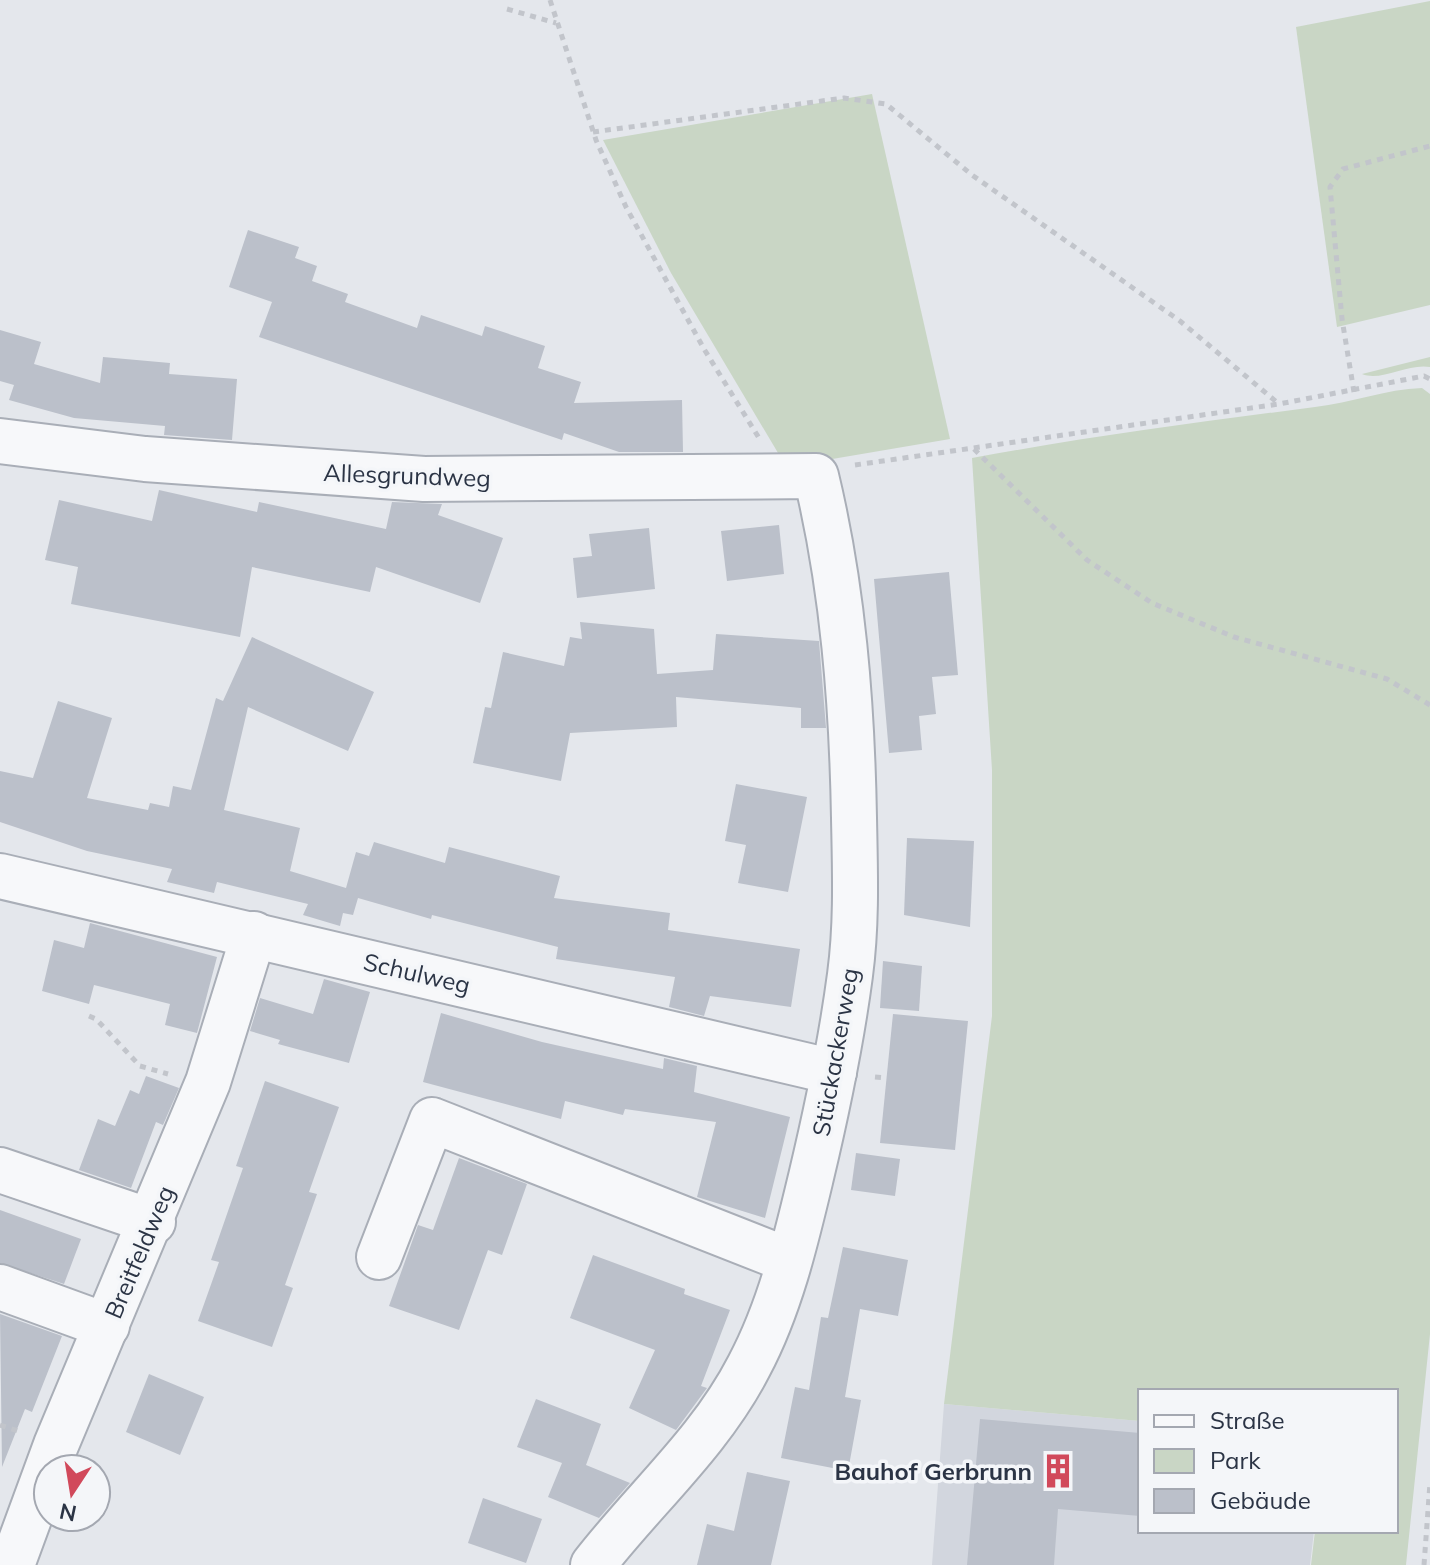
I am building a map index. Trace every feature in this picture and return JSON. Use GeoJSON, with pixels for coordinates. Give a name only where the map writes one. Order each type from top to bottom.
{"type":"FeatureCollection","features":[{"type":"Feature","properties":{"kind":"street","name":"Allesgrundweg"},"geometry":{"type":"LineString","coordinates":[[0,441],[145,459],[424,479],[800,476]]}},
{"type":"Feature","properties":{"kind":"street","name":"Stückackerweg"},"geometry":{"type":"LineString","coordinates":[[593,1565],[716,1421],[749,1366],[769,1323],[788,1260],[834,1072],[850,974],[856,901],[853,738],[832,544],[800,476]]}},
{"type":"Feature","properties":{"kind":"street","name":"Schulweg"},"geometry":{"type":"LineString","coordinates":[[0,876],[834,1072]]}},
{"type":"Feature","properties":{"kind":"street","name":"Breitfeldweg"},"geometry":{"type":"LineString","coordinates":[[12,1565],[56,1445],[153,1222],[208,1082],[254,934]]}},
{"type":"Feature","properties":{"kind":"street"},"geometry":{"type":"LineString","coordinates":[[379,1257],[432,1120],[788,1260]]}},
{"type":"Feature","properties":{"kind":"street"},"geometry":{"type":"LineString","coordinates":[[0,1170],[153,1222]]}},
{"type":"Feature","properties":{"kind":"street"},"geometry":{"type":"LineString","coordinates":[[0,1287],[107,1326]]}},
{"type":"Feature","properties":{"kind":"path"},"geometry":{"type":"LineString","coordinates":[[550,0],[593,132],[626,207],[704,349],[800,476],[1354,392],[1424,376],[1430,379]]}},
{"type":"Feature","properties":{"kind":"path"},"geometry":{"type":"LineString","coordinates":[[507,9],[557,23]]}},
{"type":"Feature","properties":{"kind":"path"},"geometry":{"type":"LineString","coordinates":[[593,132],[844,98],[886,104],[972,175],[1180,321],[1279,404]]}},
{"type":"Feature","properties":{"kind":"path"},"geometry":{"type":"LineString","coordinates":[[1354,392],[1331,229],[1330,187],[1343,169],[1430,146]]}},
{"type":"Feature","properties":{"kind":"path"},"geometry":{"type":"LineString","coordinates":[[973,448],[1087,560],[1152,603],[1234,637],[1387,679],[1430,705]]}},
{"type":"Feature","properties":{"kind":"path"},"geometry":{"type":"LineString","coordinates":[[89,1016],[96,1019],[116,1044],[127,1049],[140,1066],[179,1078]]}},
{"type":"Feature","properties":{"kind":"path"},"geometry":{"type":"LineString","coordinates":[[1424,1565],[1430,1483]]}},
{"type":"Feature","properties":{"kind":"shaded area"},"geometry":{"type":"Polygon","coordinates":[[[944,1404],[1138,1421],[1138,1533],[1314,1533],[1310,1565],[932,1565],[944,1404]]]}},
{"type":"Feature","properties":{"kind":"green space"},"geometry":{"type":"Polygon","coordinates":[[[1430,1],[1430,305],[1337,327],[1296,27],[1430,1]]]}},
{"type":"Feature","properties":{"kind":"green space"},"geometry":{"type":"Polygon","coordinates":[[[872,94],[950,439],[797,465],[781,458],[671,273],[603,140],[872,94]]]}},
{"type":"Feature","properties":{"kind":"green space"},"geometry":{"type":"Polygon","coordinates":[[[1430,357],[1430,367],[1378,376],[1362,374],[1430,357]]]}},
{"type":"Feature","properties":{"kind":"green space"},"geometry":{"type":"Polygon","coordinates":[[[1422,388],[1430,394],[1430,1334],[1406,1565],[1311,1565],[1315,1533],[1398,1533],[1398,1389],[1138,1389],[1138,1421],[944,1404],[992,1016],[992,770],[972,458],[1328,405],[1422,388]]]}},
{"type":"Feature","properties":{"kind":"building"},"geometry":{"type":"Polygon","coordinates":[[[248,230],[299,247],[295,258],[317,266],[312,281],[348,294],[345,302],[417,328],[421,315],[482,336],[485,326],[545,346],[538,368],[581,382],[574,403],[682,400],[683,452],[619,452],[564,433],[562,440],[259,337],[272,302],[229,287],[248,230]]]}},
{"type":"Feature","properties":{"kind":"building"},"geometry":{"type":"Polygon","coordinates":[[[0,330],[41,342],[34,364],[100,383],[103,357],[170,363],[169,374],[237,379],[232,440],[164,435],[165,426],[74,418],[9,400],[14,385],[0,381],[0,330]]]}},
{"type":"Feature","properties":{"kind":"building"},"geometry":{"type":"Polygon","coordinates":[[[159,490],[257,512],[259,502],[386,529],[392,502],[442,504],[438,515],[503,538],[480,603],[376,567],[370,592],[252,567],[240,637],[71,604],[78,567],[45,560],[59,500],[152,521],[159,490]]]}},
{"type":"Feature","properties":{"kind":"building"},"geometry":{"type":"Polygon","coordinates":[[[779,525],[784,574],[727,581],[721,531],[779,525]]]}},
{"type":"Feature","properties":{"kind":"building"},"geometry":{"type":"Polygon","coordinates":[[[649,528],[655,589],[577,598],[573,558],[592,556],[589,534],[649,528]]]}},
{"type":"Feature","properties":{"kind":"building"},"geometry":{"type":"Polygon","coordinates":[[[949,572],[958,675],[932,677],[936,714],[919,716],[922,750],[889,753],[874,579],[949,572]]]}},
{"type":"Feature","properties":{"kind":"building"},"geometry":{"type":"Polygon","coordinates":[[[580,622],[654,629],[657,674],[713,670],[716,634],[819,641],[826,728],[801,728],[801,708],[676,697],[677,727],[570,733],[561,781],[473,763],[485,707],[491,708],[503,652],[564,666],[570,637],[582,639],[580,622]]]}},
{"type":"Feature","properties":{"kind":"building"},"geometry":{"type":"Polygon","coordinates":[[[252,637],[374,692],[348,751],[248,707],[224,810],[300,828],[290,871],[346,888],[356,852],[369,856],[374,842],[445,863],[449,847],[560,876],[554,898],[670,913],[668,930],[800,949],[791,1007],[710,996],[704,1016],[669,1007],[675,977],[556,959],[558,947],[432,915],[431,919],[358,898],[353,915],[343,913],[340,926],[303,915],[308,904],[217,882],[214,893],[167,882],[172,869],[87,851],[0,822],[0,771],[33,778],[58,701],[112,718],[87,798],[148,810],[150,803],[169,807],[173,786],[191,790],[216,698],[223,701],[252,637]]]}},
{"type":"Feature","properties":{"kind":"building"},"geometry":{"type":"Polygon","coordinates":[[[736,784],[807,797],[788,892],[738,883],[746,845],[725,841],[736,784]]]}},
{"type":"Feature","properties":{"kind":"building"},"geometry":{"type":"Polygon","coordinates":[[[907,838],[974,841],[970,927],[904,915],[907,838]]]}},
{"type":"Feature","properties":{"kind":"building"},"geometry":{"type":"Polygon","coordinates":[[[90,923],[217,957],[197,1033],[165,1025],[170,1004],[94,985],[89,1004],[42,991],[54,940],[84,948],[90,923]]]}},
{"type":"Feature","properties":{"kind":"building"},"geometry":{"type":"Polygon","coordinates":[[[883,961],[922,966],[919,1011],[880,1008],[883,961]]]}},
{"type":"Feature","properties":{"kind":"building"},"geometry":{"type":"Polygon","coordinates":[[[324,979],[370,992],[349,1063],[278,1044],[280,1040],[250,1031],[260,998],[313,1014],[324,979]]]}},
{"type":"Feature","properties":{"kind":"building"},"geometry":{"type":"Polygon","coordinates":[[[441,1013],[542,1042],[663,1069],[664,1058],[697,1066],[694,1092],[790,1117],[765,1218],[697,1197],[716,1122],[625,1109],[623,1115],[565,1101],[561,1119],[423,1082],[441,1013]]]}},
{"type":"Feature","properties":{"kind":"building"},"geometry":{"type":"Polygon","coordinates":[[[893,1014],[968,1021],[955,1150],[880,1143],[893,1014]]]}},
{"type":"Feature","properties":{"kind":"building"},"geometry":{"type":"Polygon","coordinates":[[[146,1076],[179,1088],[163,1125],[156,1122],[131,1188],[79,1170],[98,1119],[115,1126],[130,1090],[139,1094],[146,1076]]]}},
{"type":"Feature","properties":{"kind":"building"},"geometry":{"type":"Polygon","coordinates":[[[265,1081],[339,1107],[309,1192],[317,1194],[285,1285],[293,1288],[272,1347],[198,1321],[219,1262],[211,1260],[243,1168],[236,1166],[265,1081]]]}},
{"type":"Feature","properties":{"kind":"building"},"geometry":{"type":"Polygon","coordinates":[[[856,1153],[900,1159],[895,1196],[851,1190],[856,1153]]]}},
{"type":"Feature","properties":{"kind":"building"},"geometry":{"type":"Polygon","coordinates":[[[459,1158],[527,1184],[502,1255],[488,1250],[459,1330],[389,1306],[418,1225],[433,1230],[459,1158]]]}},
{"type":"Feature","properties":{"kind":"building"},"geometry":{"type":"Polygon","coordinates":[[[0,1210],[81,1239],[64,1284],[0,1263],[0,1210]]]}},
{"type":"Feature","properties":{"kind":"building"},"geometry":{"type":"Polygon","coordinates":[[[843,1247],[908,1260],[898,1316],[860,1309],[845,1397],[861,1400],[848,1471],[781,1458],[795,1387],[809,1390],[821,1317],[828,1318],[843,1247]]]}},
{"type":"Feature","properties":{"kind":"building"},"geometry":{"type":"Polygon","coordinates":[[[593,1255],[685,1289],[684,1294],[730,1310],[701,1386],[707,1388],[676,1430],[629,1408],[655,1350],[570,1318],[593,1255]]]}},
{"type":"Feature","properties":{"kind":"building"},"geometry":{"type":"Polygon","coordinates":[[[0,1314],[62,1336],[32,1412],[25,1409],[2,1467],[0,1314]]]}},
{"type":"Feature","properties":{"kind":"building"},"geometry":{"type":"Polygon","coordinates":[[[149,1374],[204,1397],[180,1455],[126,1432],[149,1374]]]}},
{"type":"Feature","properties":{"kind":"building"},"geometry":{"type":"Polygon","coordinates":[[[536,1399],[601,1424],[586,1465],[630,1483],[599,1518],[548,1497],[562,1463],[517,1447],[536,1399]]]}},
{"type":"Feature","properties":{"kind":"building","name":"Bauhof Gerbrunn"},"geometry":{"type":"Polygon","coordinates":[[[980,1419],[1138,1433],[1138,1516],[1058,1509],[1054,1565],[967,1565],[980,1419]]]}},
{"type":"Feature","properties":{"kind":"building"},"geometry":{"type":"Polygon","coordinates":[[[747,1472],[790,1481],[771,1565],[697,1565],[707,1524],[734,1531],[747,1472]]]}},
{"type":"Feature","properties":{"kind":"building"},"geometry":{"type":"Polygon","coordinates":[[[483,1498],[542,1519],[526,1563],[468,1543],[483,1498]]]}},
{"type":"Feature","properties":{"kind":"place","name":"Bauhof Gerbrunn"},"geometry":{"type":"Point","coordinates":[1058,1471]}}]}
